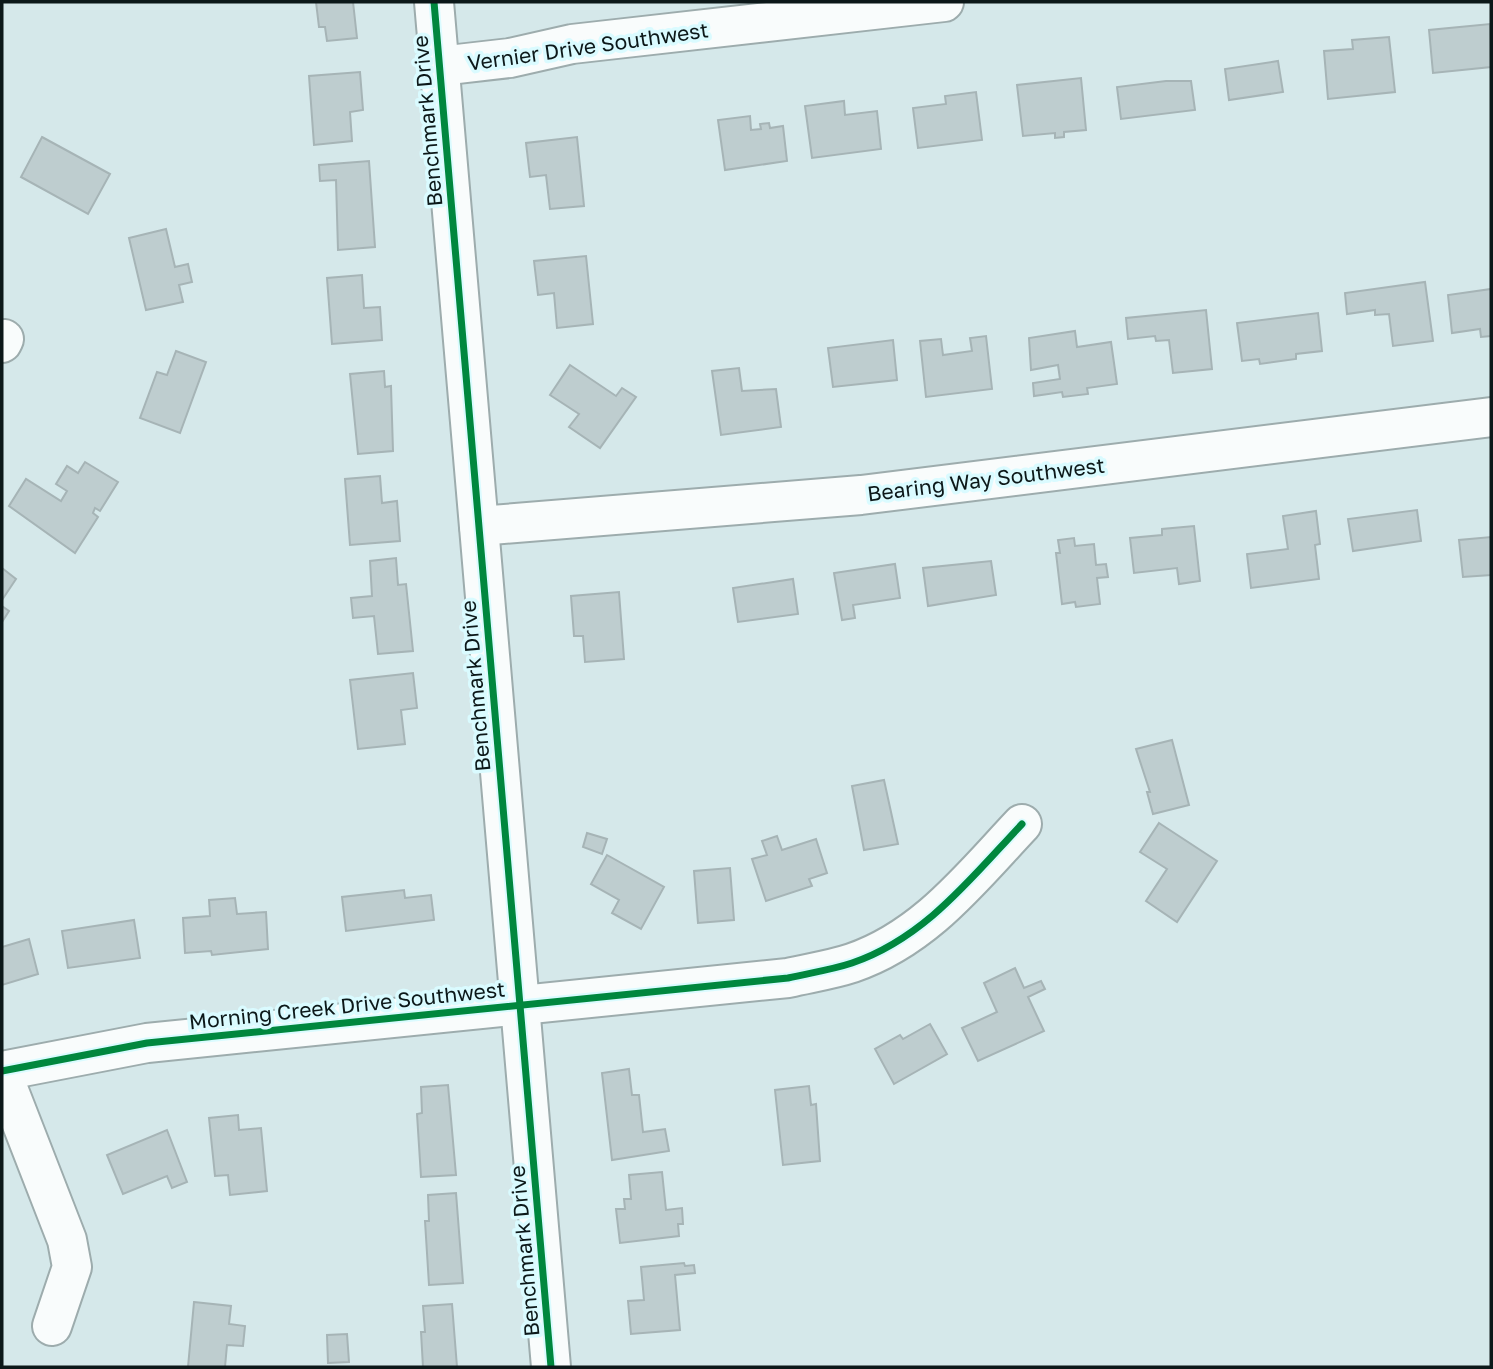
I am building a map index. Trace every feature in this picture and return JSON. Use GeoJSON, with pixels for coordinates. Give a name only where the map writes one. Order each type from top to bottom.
{"type":"FeatureCollection","features":[{"type":"Feature","properties":{"kind":"street","name":"Benchmark Drive"},"geometry":{"type":"LineString","coordinates":[[434,2],[551,1367]]}},
{"type":"Feature","properties":{"kind":"street","name":"Vernier Drive Southwest"},"geometry":{"type":"LineString","coordinates":[[440,66],[510,58],[572,44],[944,2]]}},
{"type":"Feature","properties":{"kind":"street","name":"Bearing Way Southwest"},"geometry":{"type":"LineString","coordinates":[[479,526],[861,495],[1491,417]]}},
{"type":"Feature","properties":{"kind":"street","name":"Morning Creek Drive Southwest"},"geometry":{"type":"LineString","coordinates":[[2,1072],[147,1043],[788,978],[852,963],[898,942],[935,916],[1022,824]]}},
{"type":"Feature","properties":{"kind":"street"},"geometry":{"type":"LineString","coordinates":[[2,1072],[67,1240],[72,1267],[52,1326]]}},
{"type":"Feature","properties":{"kind":"building"},"geometry":{"type":"Polygon","coordinates":[[[316,2],[353,2],[357,38],[327,41],[325,27],[319,27],[316,2]]]}},
{"type":"Feature","properties":{"kind":"building"},"geometry":{"type":"Polygon","coordinates":[[[1490,24],[1491,67],[1433,73],[1429,30],[1490,24]]]}},
{"type":"Feature","properties":{"kind":"building"},"geometry":{"type":"Polygon","coordinates":[[[1389,37],[1395,92],[1328,99],[1324,51],[1353,49],[1352,40],[1389,37]]]}},
{"type":"Feature","properties":{"kind":"building"},"geometry":{"type":"Polygon","coordinates":[[[1278,61],[1283,92],[1229,100],[1225,69],[1278,61]]]}},
{"type":"Feature","properties":{"kind":"building"},"geometry":{"type":"Polygon","coordinates":[[[360,72],[363,110],[350,112],[352,141],[314,145],[309,76],[360,72]]]}},
{"type":"Feature","properties":{"kind":"building"},"geometry":{"type":"Polygon","coordinates":[[[1081,78],[1086,130],[1064,132],[1064,137],[1055,138],[1055,133],[1023,136],[1017,85],[1081,78]]]}},
{"type":"Feature","properties":{"kind":"building"},"geometry":{"type":"Polygon","coordinates":[[[1191,81],[1195,110],[1121,119],[1117,87],[1191,81]]]}},
{"type":"Feature","properties":{"kind":"building"},"geometry":{"type":"Polygon","coordinates":[[[976,92],[982,140],[918,148],[913,108],[946,104],[945,96],[976,92]]]}},
{"type":"Feature","properties":{"kind":"building"},"geometry":{"type":"Polygon","coordinates":[[[844,101],[845,115],[877,111],[881,149],[812,158],[805,106],[844,101]]]}},
{"type":"Feature","properties":{"kind":"building"},"geometry":{"type":"Polygon","coordinates":[[[750,116],[751,130],[761,129],[760,124],[769,123],[770,128],[783,126],[787,161],[725,170],[718,120],[750,116]]]}},
{"type":"Feature","properties":{"kind":"building"},"geometry":{"type":"Polygon","coordinates":[[[42,137],[110,174],[88,214],[21,177],[42,137]]]}},
{"type":"Feature","properties":{"kind":"building"},"geometry":{"type":"Polygon","coordinates":[[[577,137],[584,206],[550,209],[546,175],[530,177],[526,143],[577,137]]]}},
{"type":"Feature","properties":{"kind":"building"},"geometry":{"type":"Polygon","coordinates":[[[369,161],[375,247],[338,250],[336,180],[320,181],[319,165],[369,161]]]}},
{"type":"Feature","properties":{"kind":"building"},"geometry":{"type":"Polygon","coordinates":[[[166,229],[175,267],[188,264],[192,282],[179,285],[183,302],[146,310],[129,238],[166,229]]]}},
{"type":"Feature","properties":{"kind":"building"},"geometry":{"type":"Polygon","coordinates":[[[586,256],[593,324],[557,328],[554,293],[538,295],[534,261],[586,256]]]}},
{"type":"Feature","properties":{"kind":"building"},"geometry":{"type":"Polygon","coordinates":[[[362,275],[364,308],[380,307],[382,340],[332,344],[327,278],[362,275]]]}},
{"type":"Feature","properties":{"kind":"building"},"geometry":{"type":"Polygon","coordinates":[[[1425,282],[1433,341],[1393,346],[1389,314],[1375,315],[1375,310],[1347,314],[1345,293],[1425,282]]]}},
{"type":"Feature","properties":{"kind":"building"},"geometry":{"type":"Polygon","coordinates":[[[1491,289],[1491,336],[1481,337],[1480,329],[1452,333],[1448,295],[1491,289]]]}},
{"type":"Feature","properties":{"kind":"building"},"geometry":{"type":"Polygon","coordinates":[[[1206,310],[1212,369],[1173,373],[1169,340],[1156,341],[1155,336],[1128,339],[1126,318],[1206,310]]]}},
{"type":"Feature","properties":{"kind":"building"},"geometry":{"type":"Polygon","coordinates":[[[1318,313],[1322,351],[1296,354],[1296,359],[1260,364],[1259,359],[1242,361],[1237,323],[1318,313]]]}},
{"type":"Feature","properties":{"kind":"building"},"geometry":{"type":"Polygon","coordinates":[[[1075,331],[1077,347],[1111,342],[1117,384],[1087,388],[1088,394],[1063,397],[1062,392],[1034,396],[1033,383],[1060,379],[1058,365],[1031,370],[1029,338],[1075,331]]]}},
{"type":"Feature","properties":{"kind":"building"},"geometry":{"type":"Polygon","coordinates":[[[986,336],[992,389],[926,397],[920,341],[941,339],[943,355],[972,351],[970,338],[986,336]]]}},
{"type":"Feature","properties":{"kind":"building"},"geometry":{"type":"Polygon","coordinates":[[[893,340],[897,380],[833,387],[828,348],[893,340]]]}},
{"type":"Feature","properties":{"kind":"building"},"geometry":{"type":"Polygon","coordinates":[[[176,351],[206,362],[180,433],[140,418],[157,372],[167,375],[176,351]]]}},
{"type":"Feature","properties":{"kind":"building"},"geometry":{"type":"Polygon","coordinates":[[[570,365],[616,396],[622,388],[636,397],[600,448],[569,427],[579,414],[550,395],[570,365]]]}},
{"type":"Feature","properties":{"kind":"building"},"geometry":{"type":"Polygon","coordinates":[[[739,368],[742,391],[776,389],[781,427],[721,435],[712,371],[739,368]]]}},
{"type":"Feature","properties":{"kind":"building"},"geometry":{"type":"Polygon","coordinates":[[[384,371],[385,387],[391,386],[393,451],[358,454],[350,374],[384,371]]]}},
{"type":"Feature","properties":{"kind":"building"},"geometry":{"type":"Polygon","coordinates":[[[85,462],[118,482],[100,511],[95,508],[93,513],[98,517],[75,553],[9,506],[26,479],[61,501],[67,491],[56,484],[67,466],[78,473],[85,462]]]}},
{"type":"Feature","properties":{"kind":"building"},"geometry":{"type":"Polygon","coordinates":[[[380,476],[382,503],[397,501],[400,541],[350,545],[345,479],[380,476]]]}},
{"type":"Feature","properties":{"kind":"building"},"geometry":{"type":"Polygon","coordinates":[[[1417,510],[1421,541],[1353,551],[1348,519],[1417,510]]]}},
{"type":"Feature","properties":{"kind":"building"},"geometry":{"type":"Polygon","coordinates":[[[1316,511],[1320,544],[1315,545],[1319,579],[1251,588],[1247,554],[1288,549],[1283,516],[1316,511]]]}},
{"type":"Feature","properties":{"kind":"building"},"geometry":{"type":"Polygon","coordinates":[[[1194,526],[1200,581],[1179,584],[1177,568],[1134,573],[1130,538],[1162,535],[1162,529],[1194,526]]]}},
{"type":"Feature","properties":{"kind":"building"},"geometry":{"type":"Polygon","coordinates":[[[1491,537],[1491,575],[1463,577],[1459,540],[1491,537]]]}},
{"type":"Feature","properties":{"kind":"building"},"geometry":{"type":"Polygon","coordinates":[[[1074,538],[1075,546],[1094,544],[1096,565],[1106,564],[1108,577],[1097,578],[1100,604],[1076,607],[1075,602],[1062,604],[1056,553],[1060,553],[1058,540],[1074,538]]]}},
{"type":"Feature","properties":{"kind":"building"},"geometry":{"type":"Polygon","coordinates":[[[396,558],[398,585],[406,584],[413,651],[378,654],[374,616],[353,618],[351,598],[372,596],[370,561],[396,558]]]}},
{"type":"Feature","properties":{"kind":"building"},"geometry":{"type":"Polygon","coordinates":[[[991,561],[996,595],[928,606],[923,568],[991,561]]]}},
{"type":"Feature","properties":{"kind":"building"},"geometry":{"type":"Polygon","coordinates":[[[895,564],[900,598],[853,605],[855,618],[842,620],[834,573],[895,564]]]}},
{"type":"Feature","properties":{"kind":"building"},"geometry":{"type":"Polygon","coordinates":[[[2,568],[16,579],[2,600],[2,568]]]}},
{"type":"Feature","properties":{"kind":"building"},"geometry":{"type":"Polygon","coordinates":[[[793,579],[798,614],[738,622],[733,588],[793,579]]]}},
{"type":"Feature","properties":{"kind":"building"},"geometry":{"type":"Polygon","coordinates":[[[619,592],[624,659],[585,662],[583,636],[574,636],[571,596],[619,592]]]}},
{"type":"Feature","properties":{"kind":"building"},"geometry":{"type":"Polygon","coordinates":[[[2,606],[9,611],[2,622],[2,606]]]}},
{"type":"Feature","properties":{"kind":"building"},"geometry":{"type":"Polygon","coordinates":[[[413,673],[417,708],[401,710],[405,744],[358,749],[350,680],[413,673]]]}},
{"type":"Feature","properties":{"kind":"building"},"geometry":{"type":"Polygon","coordinates":[[[1172,740],[1189,805],[1153,814],[1147,792],[1150,792],[1136,749],[1172,740]]]}},
{"type":"Feature","properties":{"kind":"building"},"geometry":{"type":"Polygon","coordinates":[[[884,780],[898,844],[864,850],[852,786],[884,780]]]}},
{"type":"Feature","properties":{"kind":"building"},"geometry":{"type":"Polygon","coordinates":[[[1159,823],[1217,861],[1177,922],[1146,901],[1167,869],[1140,852],[1159,823]]]}},
{"type":"Feature","properties":{"kind":"building"},"geometry":{"type":"Polygon","coordinates":[[[587,833],[607,839],[602,854],[583,847],[587,833]]]}},
{"type":"Feature","properties":{"kind":"building"},"geometry":{"type":"Polygon","coordinates":[[[777,836],[782,850],[816,839],[827,873],[809,879],[812,886],[766,901],[752,859],[767,855],[762,841],[777,836]]]}},
{"type":"Feature","properties":{"kind":"building"},"geometry":{"type":"Polygon","coordinates":[[[607,855],[664,887],[641,929],[612,913],[619,900],[591,884],[607,855]]]}},
{"type":"Feature","properties":{"kind":"building"},"geometry":{"type":"Polygon","coordinates":[[[730,868],[734,920],[698,923],[694,871],[730,868]]]}},
{"type":"Feature","properties":{"kind":"building"},"geometry":{"type":"Polygon","coordinates":[[[404,890],[405,898],[431,895],[434,920],[346,931],[342,897],[404,890]]]}},
{"type":"Feature","properties":{"kind":"building"},"geometry":{"type":"Polygon","coordinates":[[[235,898],[237,914],[266,912],[268,949],[212,955],[211,951],[185,953],[183,918],[210,916],[209,900],[235,898]]]}},
{"type":"Feature","properties":{"kind":"building"},"geometry":{"type":"Polygon","coordinates":[[[134,920],[140,958],[68,968],[62,931],[134,920]]]}},
{"type":"Feature","properties":{"kind":"building"},"geometry":{"type":"Polygon","coordinates":[[[29,939],[38,974],[2,985],[2,947],[29,939]]]}},
{"type":"Feature","properties":{"kind":"building"},"geometry":{"type":"Polygon","coordinates":[[[1015,968],[1024,988],[1041,981],[1045,989],[1028,997],[1044,1031],[978,1061],[962,1028],[997,1012],[984,983],[1015,968]]]}},
{"type":"Feature","properties":{"kind":"building"},"geometry":{"type":"Polygon","coordinates":[[[930,1024],[947,1054],[894,1084],[875,1049],[900,1035],[903,1039],[930,1024]]]}},
{"type":"Feature","properties":{"kind":"building"},"geometry":{"type":"Polygon","coordinates":[[[629,1069],[632,1095],[639,1095],[643,1132],[665,1129],[669,1151],[612,1160],[602,1073],[629,1069]]]}},
{"type":"Feature","properties":{"kind":"building"},"geometry":{"type":"Polygon","coordinates":[[[448,1085],[456,1175],[421,1177],[417,1114],[422,1113],[421,1087],[448,1085]]]}},
{"type":"Feature","properties":{"kind":"building"},"geometry":{"type":"Polygon","coordinates":[[[809,1086],[811,1105],[816,1104],[820,1161],[783,1165],[775,1090],[809,1086]]]}},
{"type":"Feature","properties":{"kind":"building"},"geometry":{"type":"Polygon","coordinates":[[[238,1115],[239,1130],[261,1128],[267,1191],[230,1195],[228,1175],[215,1176],[209,1118],[238,1115]]]}},
{"type":"Feature","properties":{"kind":"building"},"geometry":{"type":"Polygon","coordinates":[[[167,1130],[187,1182],[172,1188],[167,1176],[123,1194],[107,1155],[167,1130]]]}},
{"type":"Feature","properties":{"kind":"building"},"geometry":{"type":"Polygon","coordinates":[[[662,1172],[666,1210],[682,1208],[683,1224],[678,1224],[679,1236],[620,1243],[616,1209],[625,1209],[624,1199],[631,1199],[629,1175],[662,1172]]]}},
{"type":"Feature","properties":{"kind":"building"},"geometry":{"type":"Polygon","coordinates":[[[456,1193],[463,1283],[429,1285],[425,1221],[429,1221],[428,1195],[456,1193]]]}},
{"type":"Feature","properties":{"kind":"building"},"geometry":{"type":"Polygon","coordinates":[[[684,1263],[685,1266],[694,1265],[695,1273],[675,1275],[680,1330],[631,1334],[628,1301],[644,1300],[641,1267],[684,1263]]]}},
{"type":"Feature","properties":{"kind":"building"},"geometry":{"type":"Polygon","coordinates":[[[194,1302],[231,1306],[229,1324],[245,1326],[243,1346],[227,1345],[225,1367],[188,1367],[194,1302]]]}},
{"type":"Feature","properties":{"kind":"building"},"geometry":{"type":"Polygon","coordinates":[[[452,1304],[457,1367],[423,1367],[423,1306],[452,1304]]]}},
{"type":"Feature","properties":{"kind":"building"},"geometry":{"type":"Polygon","coordinates":[[[347,1334],[349,1362],[328,1363],[327,1335],[347,1334]]]}},
{"type":"Feature","properties":{"kind":"cycle path"},"geometry":{"type":"LineString","coordinates":[[434,2],[551,1367]]}},
{"type":"Feature","properties":{"kind":"cycle path"},"geometry":{"type":"LineString","coordinates":[[2,1071],[147,1043],[788,978],[836,968],[878,952],[924,922],[965,885],[1022,824]]}}]}
